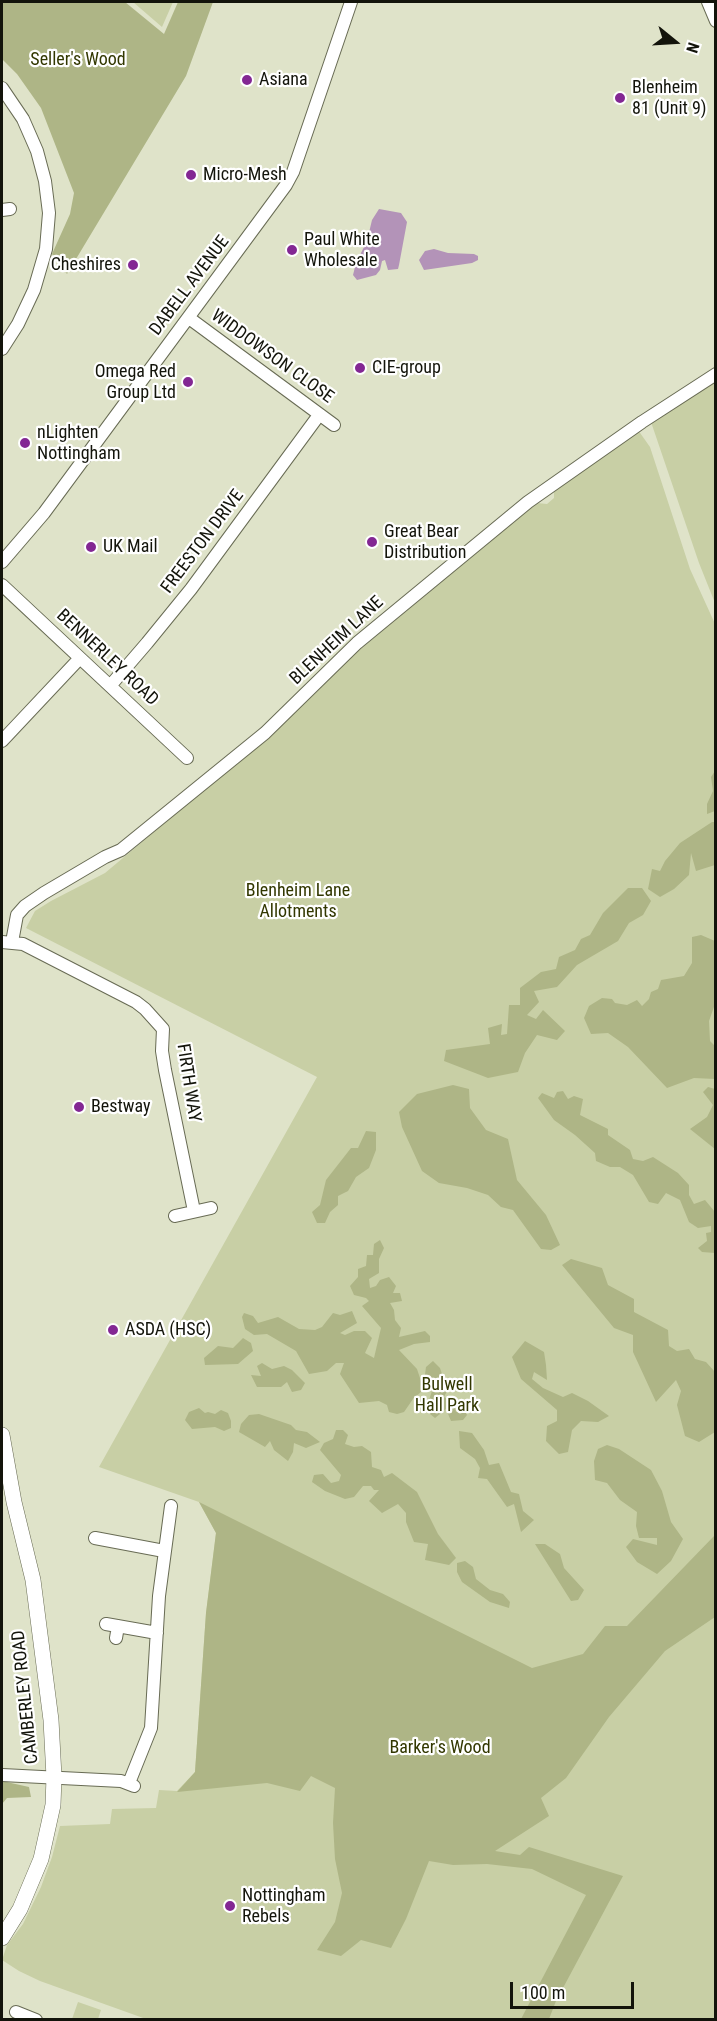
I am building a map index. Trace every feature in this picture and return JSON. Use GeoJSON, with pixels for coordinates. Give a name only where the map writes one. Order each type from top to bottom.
{"type":"FeatureCollection","features":[{"type":"Feature","properties":{"kind":"main road","name":"CAMBERLEY ROAD"},"geometry":{"type":"LineString","coordinates":[[2,1436],[33,1580],[51,1720],[54,1777],[52,1805],[41,1859],[31,1886],[4,1928]]}},
{"type":"Feature","properties":{"kind":"street","name":"DABELL AVENUE"},"geometry":{"type":"LineString","coordinates":[[2,562],[44,513],[277,200],[293,172],[351,2]]}},
{"type":"Feature","properties":{"kind":"street"},"geometry":{"type":"LineString","coordinates":[[708,2],[716,21]]}},
{"type":"Feature","properties":{"kind":"street"},"geometry":{"type":"LineString","coordinates":[[2,88],[23,119],[37,151],[45,181],[49,213],[46,249],[34,290],[18,324],[2,349]]}},
{"type":"Feature","properties":{"kind":"street","name":"WIDDOWSON CLOSE"},"geometry":{"type":"LineString","coordinates":[[189,318],[334,425]]}},
{"type":"Feature","properties":{"kind":"street","name":"BLENHEIM LANE"},"geometry":{"type":"LineString","coordinates":[[7,942],[17,915],[25,906],[44,892],[120,850],[265,733],[357,643],[528,502],[642,422],[716,374]]}},
{"type":"Feature","properties":{"kind":"street","name":"FREESTON DRIVE"},"geometry":{"type":"LineString","coordinates":[[110,686],[191,589],[320,414]]}},
{"type":"Feature","properties":{"kind":"street","name":"BENNERLEY ROAD"},"geometry":{"type":"LineString","coordinates":[[2,585],[187,758]]}},
{"type":"Feature","properties":{"kind":"street"},"geometry":{"type":"LineString","coordinates":[[2,741],[80,658]]}},
{"type":"Feature","properties":{"kind":"street","name":"FIRTH WAY"},"geometry":{"type":"LineString","coordinates":[[7,942],[23,944],[136,1002],[146,1009],[163,1029],[162,1050],[165,1070],[194,1211]]}},
{"type":"Feature","properties":{"kind":"street"},"geometry":{"type":"LineString","coordinates":[[175,1216],[212,1208]]}},
{"type":"Feature","properties":{"kind":"street"},"geometry":{"type":"LineString","coordinates":[[2,1775],[121,1781],[131,1785],[151,1728],[159,1596],[164,1551],[173,1514]]}},
{"type":"Feature","properties":{"kind":"street"},"geometry":{"type":"LineString","coordinates":[[95,1538],[111,1536],[164,1551]]}},
{"type":"Feature","properties":{"kind":"street"},"geometry":{"type":"LineString","coordinates":[[113,1629],[157,1633]]}},
{"type":"Feature","properties":{"kind":"green space","name":"Seller's Wood"},"geometry":{"type":"Polygon","coordinates":[[[2,2],[125,2],[164,34],[178,2],[213,2],[186,76],[67,274],[52,254],[70,214],[74,193],[41,108],[17,74],[2,59],[2,2]]]}},
{"type":"Feature","properties":{"kind":"green space"},"geometry":{"type":"Polygon","coordinates":[[[133,2],[173,2],[162,27],[133,2]]]}},
{"type":"Feature","properties":{"kind":"green space"},"geometry":{"type":"Polygon","coordinates":[[[715,379],[715,603],[651,422],[715,379]]]}},
{"type":"Feature","properties":{"kind":"green space","name":"Bulwell Hall Park"},"geometry":{"type":"Polygon","coordinates":[[[638,430],[650,447],[690,569],[716,626],[715,2019],[146,2019],[40,1981],[2,1960],[7,1945],[23,1924],[41,1887],[60,1826],[110,1824],[112,1809],[156,1808],[159,1790],[177,1791],[195,1772],[206,1613],[216,1533],[199,1502],[99,1467],[317,1077],[26,928],[35,911],[105,873],[276,730],[340,666],[537,503],[547,504],[554,498],[554,490],[638,430]]]}},
{"type":"Feature","properties":{"kind":"green space"},"geometry":{"type":"Polygon","coordinates":[[[715,771],[715,811],[707,814],[707,804],[713,791],[711,777],[715,771]]]}},
{"type":"Feature","properties":{"kind":"green space"},"geometry":{"type":"Polygon","coordinates":[[[715,822],[715,865],[696,871],[691,853],[689,875],[674,889],[660,897],[648,889],[652,869],[660,871],[680,843],[715,822]]]}},
{"type":"Feature","properties":{"kind":"green space"},"geometry":{"type":"Polygon","coordinates":[[[628,888],[642,888],[651,901],[643,915],[629,923],[618,941],[577,965],[557,987],[534,991],[539,1002],[527,1015],[536,1019],[543,1010],[565,1031],[557,1040],[537,1035],[525,1053],[518,1072],[488,1078],[444,1061],[446,1050],[490,1044],[488,1028],[502,1024],[501,1035],[507,1034],[509,1005],[520,1005],[520,988],[541,972],[556,969],[559,957],[575,950],[581,939],[590,935],[603,913],[628,888]]]}},
{"type":"Feature","properties":{"kind":"green space"},"geometry":{"type":"Polygon","coordinates":[[[701,935],[715,941],[715,1004],[709,1021],[710,1041],[715,1046],[715,1079],[694,1078],[667,1088],[628,1047],[608,1033],[591,1034],[584,1018],[589,1006],[602,998],[627,1005],[637,1000],[642,1006],[649,999],[651,992],[658,989],[661,980],[684,976],[692,963],[692,937],[701,935]]]}},
{"type":"Feature","properties":{"kind":"green space"},"geometry":{"type":"Polygon","coordinates":[[[453,1085],[469,1089],[470,1108],[486,1130],[508,1139],[517,1180],[546,1215],[560,1245],[551,1250],[541,1249],[513,1210],[501,1207],[488,1195],[467,1188],[439,1183],[422,1171],[402,1127],[399,1112],[417,1094],[453,1085]]]}},
{"type":"Feature","properties":{"kind":"green space"},"geometry":{"type":"Polygon","coordinates":[[[708,1087],[715,1089],[715,1149],[690,1129],[707,1117],[713,1105],[703,1092],[708,1087]]]}},
{"type":"Feature","properties":{"kind":"green space"},"geometry":{"type":"Polygon","coordinates":[[[563,1091],[568,1099],[574,1096],[583,1099],[580,1115],[608,1129],[608,1135],[630,1150],[633,1159],[643,1161],[653,1157],[678,1173],[689,1185],[689,1195],[694,1204],[705,1200],[715,1212],[715,1253],[702,1252],[698,1248],[707,1241],[706,1233],[711,1232],[711,1226],[698,1228],[689,1222],[680,1200],[666,1193],[658,1204],[649,1202],[633,1175],[620,1167],[610,1167],[596,1161],[595,1153],[554,1120],[538,1098],[542,1093],[554,1098],[557,1092],[563,1091]]]}},
{"type":"Feature","properties":{"kind":"green space"},"geometry":{"type":"Polygon","coordinates":[[[366,1131],[376,1132],[376,1150],[369,1168],[356,1177],[348,1191],[338,1196],[338,1205],[330,1212],[325,1223],[317,1223],[312,1212],[320,1205],[326,1180],[351,1148],[358,1148],[366,1131]]]}},
{"type":"Feature","properties":{"kind":"green space"},"geometry":{"type":"Polygon","coordinates":[[[380,1240],[384,1248],[379,1259],[379,1273],[369,1279],[370,1288],[376,1286],[380,1280],[389,1277],[396,1286],[393,1293],[400,1293],[402,1301],[390,1303],[394,1310],[395,1320],[401,1328],[399,1337],[425,1331],[430,1336],[430,1342],[414,1344],[399,1350],[417,1369],[421,1381],[424,1381],[426,1367],[433,1361],[440,1368],[443,1377],[451,1383],[444,1397],[454,1403],[456,1412],[465,1410],[467,1415],[463,1420],[451,1421],[446,1409],[435,1418],[430,1414],[434,1406],[429,1400],[432,1391],[422,1391],[404,1412],[397,1414],[389,1412],[387,1405],[379,1401],[359,1403],[340,1374],[344,1363],[336,1363],[327,1371],[309,1374],[296,1351],[267,1334],[254,1335],[245,1329],[242,1317],[244,1313],[253,1316],[258,1323],[278,1317],[299,1329],[315,1330],[322,1327],[333,1313],[340,1315],[352,1311],[357,1323],[340,1333],[345,1335],[354,1331],[365,1331],[372,1338],[365,1353],[374,1358],[381,1328],[362,1306],[369,1301],[354,1295],[350,1286],[358,1277],[358,1269],[366,1266],[367,1255],[373,1255],[374,1244],[380,1240]]]}},
{"type":"Feature","properties":{"kind":"green space"},"geometry":{"type":"Polygon","coordinates":[[[571,1259],[602,1268],[608,1285],[634,1299],[634,1312],[668,1330],[669,1346],[677,1351],[689,1349],[695,1359],[706,1362],[715,1372],[715,1432],[699,1442],[685,1436],[677,1405],[681,1391],[676,1380],[656,1402],[633,1352],[633,1335],[614,1328],[562,1265],[571,1259]]]}},
{"type":"Feature","properties":{"kind":"green space"},"geometry":{"type":"Polygon","coordinates":[[[243,1338],[251,1343],[253,1351],[238,1364],[205,1365],[204,1358],[218,1346],[233,1348],[243,1338]]]}},
{"type":"Feature","properties":{"kind":"green space"},"geometry":{"type":"Polygon","coordinates":[[[525,1341],[544,1352],[547,1380],[534,1372],[532,1379],[543,1388],[563,1397],[572,1393],[609,1416],[598,1422],[581,1421],[572,1430],[568,1452],[559,1454],[546,1441],[547,1426],[557,1421],[557,1410],[521,1379],[512,1357],[525,1341]]]}},
{"type":"Feature","properties":{"kind":"green space"},"geometry":{"type":"Polygon","coordinates":[[[262,1363],[272,1369],[284,1366],[292,1370],[305,1383],[301,1390],[292,1392],[287,1382],[281,1387],[257,1387],[251,1375],[261,1376],[257,1366],[262,1363]]]}},
{"type":"Feature","properties":{"kind":"green space"},"geometry":{"type":"Polygon","coordinates":[[[199,1408],[205,1413],[215,1414],[221,1410],[228,1413],[231,1428],[224,1431],[215,1427],[192,1429],[185,1420],[189,1412],[199,1408]]]}},
{"type":"Feature","properties":{"kind":"green space"},"geometry":{"type":"Polygon","coordinates":[[[259,1414],[291,1425],[296,1430],[307,1432],[320,1442],[306,1448],[294,1443],[293,1452],[288,1461],[274,1450],[270,1441],[265,1447],[239,1432],[241,1424],[249,1415],[259,1414]]]}},
{"type":"Feature","properties":{"kind":"green space"},"geometry":{"type":"Polygon","coordinates":[[[336,1430],[343,1430],[348,1435],[345,1444],[354,1447],[362,1446],[371,1452],[372,1467],[381,1470],[384,1477],[392,1473],[417,1492],[438,1534],[456,1558],[449,1565],[425,1560],[428,1544],[414,1542],[406,1522],[406,1513],[398,1504],[382,1513],[369,1501],[379,1490],[374,1490],[371,1486],[363,1486],[354,1497],[345,1499],[325,1491],[312,1482],[314,1475],[323,1474],[331,1483],[339,1481],[341,1475],[320,1450],[324,1443],[333,1439],[336,1430]]]}},
{"type":"Feature","properties":{"kind":"green space"},"geometry":{"type":"Polygon","coordinates":[[[459,1431],[472,1433],[484,1450],[489,1465],[499,1463],[511,1492],[519,1494],[523,1511],[534,1520],[521,1532],[514,1504],[507,1507],[487,1479],[478,1478],[480,1468],[475,1459],[460,1448],[459,1431]]]}},
{"type":"Feature","properties":{"kind":"green space"},"geometry":{"type":"Polygon","coordinates":[[[607,1445],[619,1449],[651,1470],[662,1491],[671,1522],[683,1539],[671,1561],[657,1574],[637,1562],[626,1547],[633,1539],[657,1545],[657,1538],[639,1538],[636,1526],[637,1512],[620,1500],[607,1483],[595,1480],[594,1461],[598,1449],[607,1445]]]}},
{"type":"Feature","properties":{"kind":"green space","name":"Barker's Wood"},"geometry":{"type":"Polygon","coordinates":[[[199,1502],[532,1668],[583,1654],[605,1626],[627,1626],[715,1535],[715,1617],[665,1651],[609,1717],[566,1778],[541,1798],[549,1816],[495,1851],[520,1855],[529,1847],[623,1876],[556,2001],[549,2019],[521,2019],[586,1895],[532,1869],[487,1864],[453,1865],[429,1861],[406,1919],[391,1948],[361,1940],[341,1956],[317,1950],[335,1922],[342,1893],[335,1859],[333,1823],[335,1788],[311,1776],[300,1791],[267,1783],[177,1792],[195,1772],[206,1613],[216,1533],[199,1502]]]}},
{"type":"Feature","properties":{"kind":"green space"},"geometry":{"type":"Polygon","coordinates":[[[535,1544],[545,1544],[560,1554],[564,1568],[584,1590],[578,1600],[571,1601],[535,1544]]]}},
{"type":"Feature","properties":{"kind":"green space"},"geometry":{"type":"Polygon","coordinates":[[[465,1561],[473,1567],[476,1579],[490,1590],[503,1594],[510,1602],[509,1608],[490,1602],[462,1582],[457,1572],[457,1563],[465,1561]]]}},
{"type":"Feature","properties":{"kind":"green space"},"geometry":{"type":"Polygon","coordinates":[[[2,1781],[29,1787],[31,1797],[7,1798],[2,1804],[2,1781]]]}},
{"type":"Feature","properties":{"kind":"green space"},"geometry":{"type":"Polygon","coordinates":[[[78,2002],[101,2010],[98,2019],[72,2019],[78,2002]]]}},
{"type":"Feature","properties":{"kind":"shaded area"},"geometry":{"type":"Polygon","coordinates":[[[379,209],[401,213],[407,222],[398,269],[388,270],[385,260],[382,261],[376,275],[357,280],[353,275],[356,263],[367,241],[372,220],[379,209]]]}},
{"type":"Feature","properties":{"kind":"shaded area"},"geometry":{"type":"Polygon","coordinates":[[[434,249],[448,253],[474,254],[478,256],[478,260],[472,263],[424,270],[419,260],[425,251],[434,249]]]}},
{"type":"Feature","properties":{"kind":"place","name":"Asiana"},"geometry":{"type":"Point","coordinates":[247,80]}},
{"type":"Feature","properties":{"kind":"place","name":"Blenheim 81 (Unit 9)"},"geometry":{"type":"Point","coordinates":[620,98]}},
{"type":"Feature","properties":{"kind":"place","name":"Micro-Mesh"},"geometry":{"type":"Point","coordinates":[191,175]}},
{"type":"Feature","properties":{"kind":"place","name":"Paul White Wholesale"},"geometry":{"type":"Point","coordinates":[292,250]}},
{"type":"Feature","properties":{"kind":"place","name":"Cheshires"},"geometry":{"type":"Point","coordinates":[133,265]}},
{"type":"Feature","properties":{"kind":"place","name":"CIE-group"},"geometry":{"type":"Point","coordinates":[360,368]}},
{"type":"Feature","properties":{"kind":"place","name":"Omega Red Group Ltd"},"geometry":{"type":"Point","coordinates":[188,382]}},
{"type":"Feature","properties":{"kind":"place","name":"nLighten Nottingham"},"geometry":{"type":"Point","coordinates":[25,443]}},
{"type":"Feature","properties":{"kind":"place","name":"Great Bear Distribution"},"geometry":{"type":"Point","coordinates":[372,542]}},
{"type":"Feature","properties":{"kind":"place","name":"UK Mail"},"geometry":{"type":"Point","coordinates":[91,547]}},
{"type":"Feature","properties":{"kind":"place","name":"Bestway"},"geometry":{"type":"Point","coordinates":[79,1107]}},
{"type":"Feature","properties":{"kind":"place","name":"ASDA (HSC)"},"geometry":{"type":"Point","coordinates":[113,1330]}},
{"type":"Feature","properties":{"kind":"place","name":"Nottingham Rebels"},"geometry":{"type":"Point","coordinates":[230,1906]}},
{"type":"Feature","properties":{"kind":"park label","name":"Blenheim Lane Allotments"},"geometry":{"type":"Point","coordinates":[298,901]}}]}
